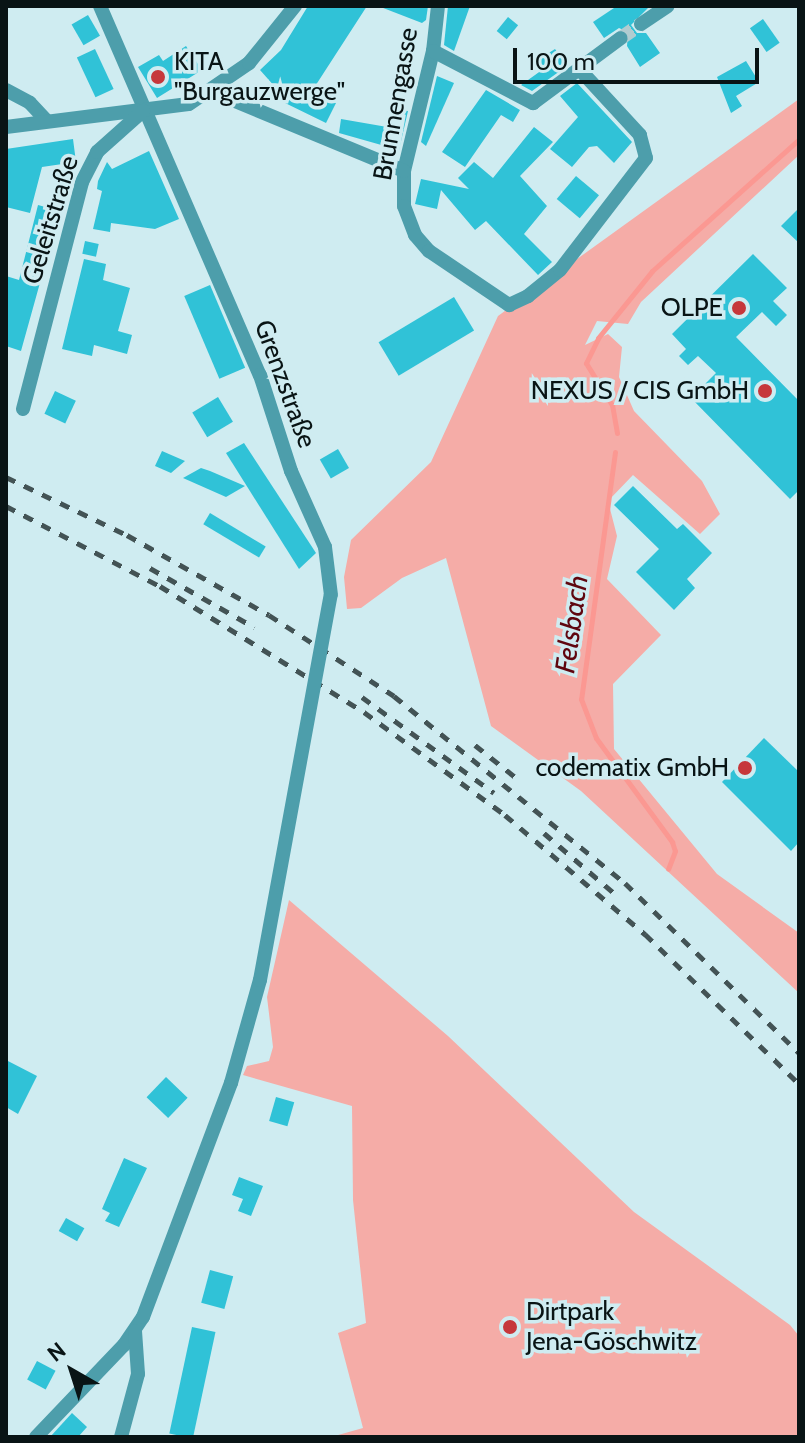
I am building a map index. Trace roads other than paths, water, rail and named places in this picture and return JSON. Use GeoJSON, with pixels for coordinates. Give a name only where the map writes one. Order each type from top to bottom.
{"type":"FeatureCollection","features":[{"type":"Feature","properties":{"kind":"street","name":"Grenzstraße"},"geometry":{"type":"LineString","coordinates":[[100,6],[260,375],[291,471],[325,547],[331,595],[260,980],[231,1083],[135,1331]]}},
{"type":"Feature","properties":{"kind":"street"},"geometry":{"type":"LineString","coordinates":[[6,127],[46,120],[177,108],[211,91],[259,54],[295,6]]}},
{"type":"Feature","properties":{"kind":"street","name":"Brunnengasse"},"geometry":{"type":"LineString","coordinates":[[438,6],[433,51],[404,171],[404,206],[415,235],[429,251],[509,305],[528,296],[560,270],[646,158],[640,135],[579,69]]}},
{"type":"Feature","properties":{"kind":"street"},"geometry":{"type":"LineString","coordinates":[[641,24],[668,6]]}},
{"type":"Feature","properties":{"kind":"street"},"geometry":{"type":"LineString","coordinates":[[433,51],[533,103],[621,38]]}},
{"type":"Feature","properties":{"kind":"street"},"geometry":{"type":"LineString","coordinates":[[6,90],[30,103],[46,120]]}},
{"type":"Feature","properties":{"kind":"street"},"geometry":{"type":"LineString","coordinates":[[211,91],[404,171]]}},
{"type":"Feature","properties":{"kind":"street","name":"Geleitstraße"},"geometry":{"type":"LineString","coordinates":[[23,409],[82,182],[97,152],[143,111]]}},
{"type":"Feature","properties":{"kind":"street"},"geometry":{"type":"LineString","coordinates":[[36,1437],[135,1331]]}},
{"type":"Feature","properties":{"kind":"street"},"geometry":{"type":"LineString","coordinates":[[121,1437],[138,1374],[135,1331]]}},
{"type":"Feature","properties":{"kind":"waterway","name":"Felsbach"},"geometry":{"type":"LineString","coordinates":[[617,433],[612,405],[586,363],[598,338],[652,271],[799,139]]}},
{"type":"Feature","properties":{"kind":"waterway","name":"Felsbach"},"geometry":{"type":"LineString","coordinates":[[615,452],[581,699],[596,738],[672,842],[675,851],[668,869]]}},
{"type":"Feature","properties":{"kind":"tunnel"},"geometry":{"type":"LineString","coordinates":[[621,38],[641,24]]}},
{"type":"Feature","properties":{"kind":"railway"},"geometry":{"type":"LineString","coordinates":[[6,477],[127,535],[269,615],[394,696],[625,883],[799,1053]]}},
{"type":"Feature","properties":{"kind":"railway"},"geometry":{"type":"LineString","coordinates":[[6,506],[160,586],[364,712],[505,815],[645,934],[799,1084]]}},
{"type":"Feature","properties":{"kind":"railway"},"geometry":{"type":"LineString","coordinates":[[150,568],[254,627]]}},
{"type":"Feature","properties":{"kind":"railway"},"geometry":{"type":"LineString","coordinates":[[362,697],[494,793]]}},
{"type":"Feature","properties":{"kind":"railway"},"geometry":{"type":"LineString","coordinates":[[475,745],[519,780]]}},
{"type":"Feature","properties":{"kind":"railway"},"geometry":{"type":"LineString","coordinates":[[544,833],[614,893]]}},
{"type":"Feature","properties":{"kind":"place","name":"KITA \"Burgauzwerge\""},"geometry":{"type":"Point","coordinates":[158,77]}},
{"type":"Feature","properties":{"kind":"place","name":"OLPE"},"geometry":{"type":"Point","coordinates":[739,308]}},
{"type":"Feature","properties":{"kind":"place","name":"NEXUS / CIS GmbH"},"geometry":{"type":"Point","coordinates":[765,391]}},
{"type":"Feature","properties":{"kind":"place","name":"codematix GmbH"},"geometry":{"type":"Point","coordinates":[745,768]}},
{"type":"Feature","properties":{"kind":"place","name":"Dirtpark Jena-Göschwitz"},"geometry":{"type":"Point","coordinates":[510,1327]}}]}
